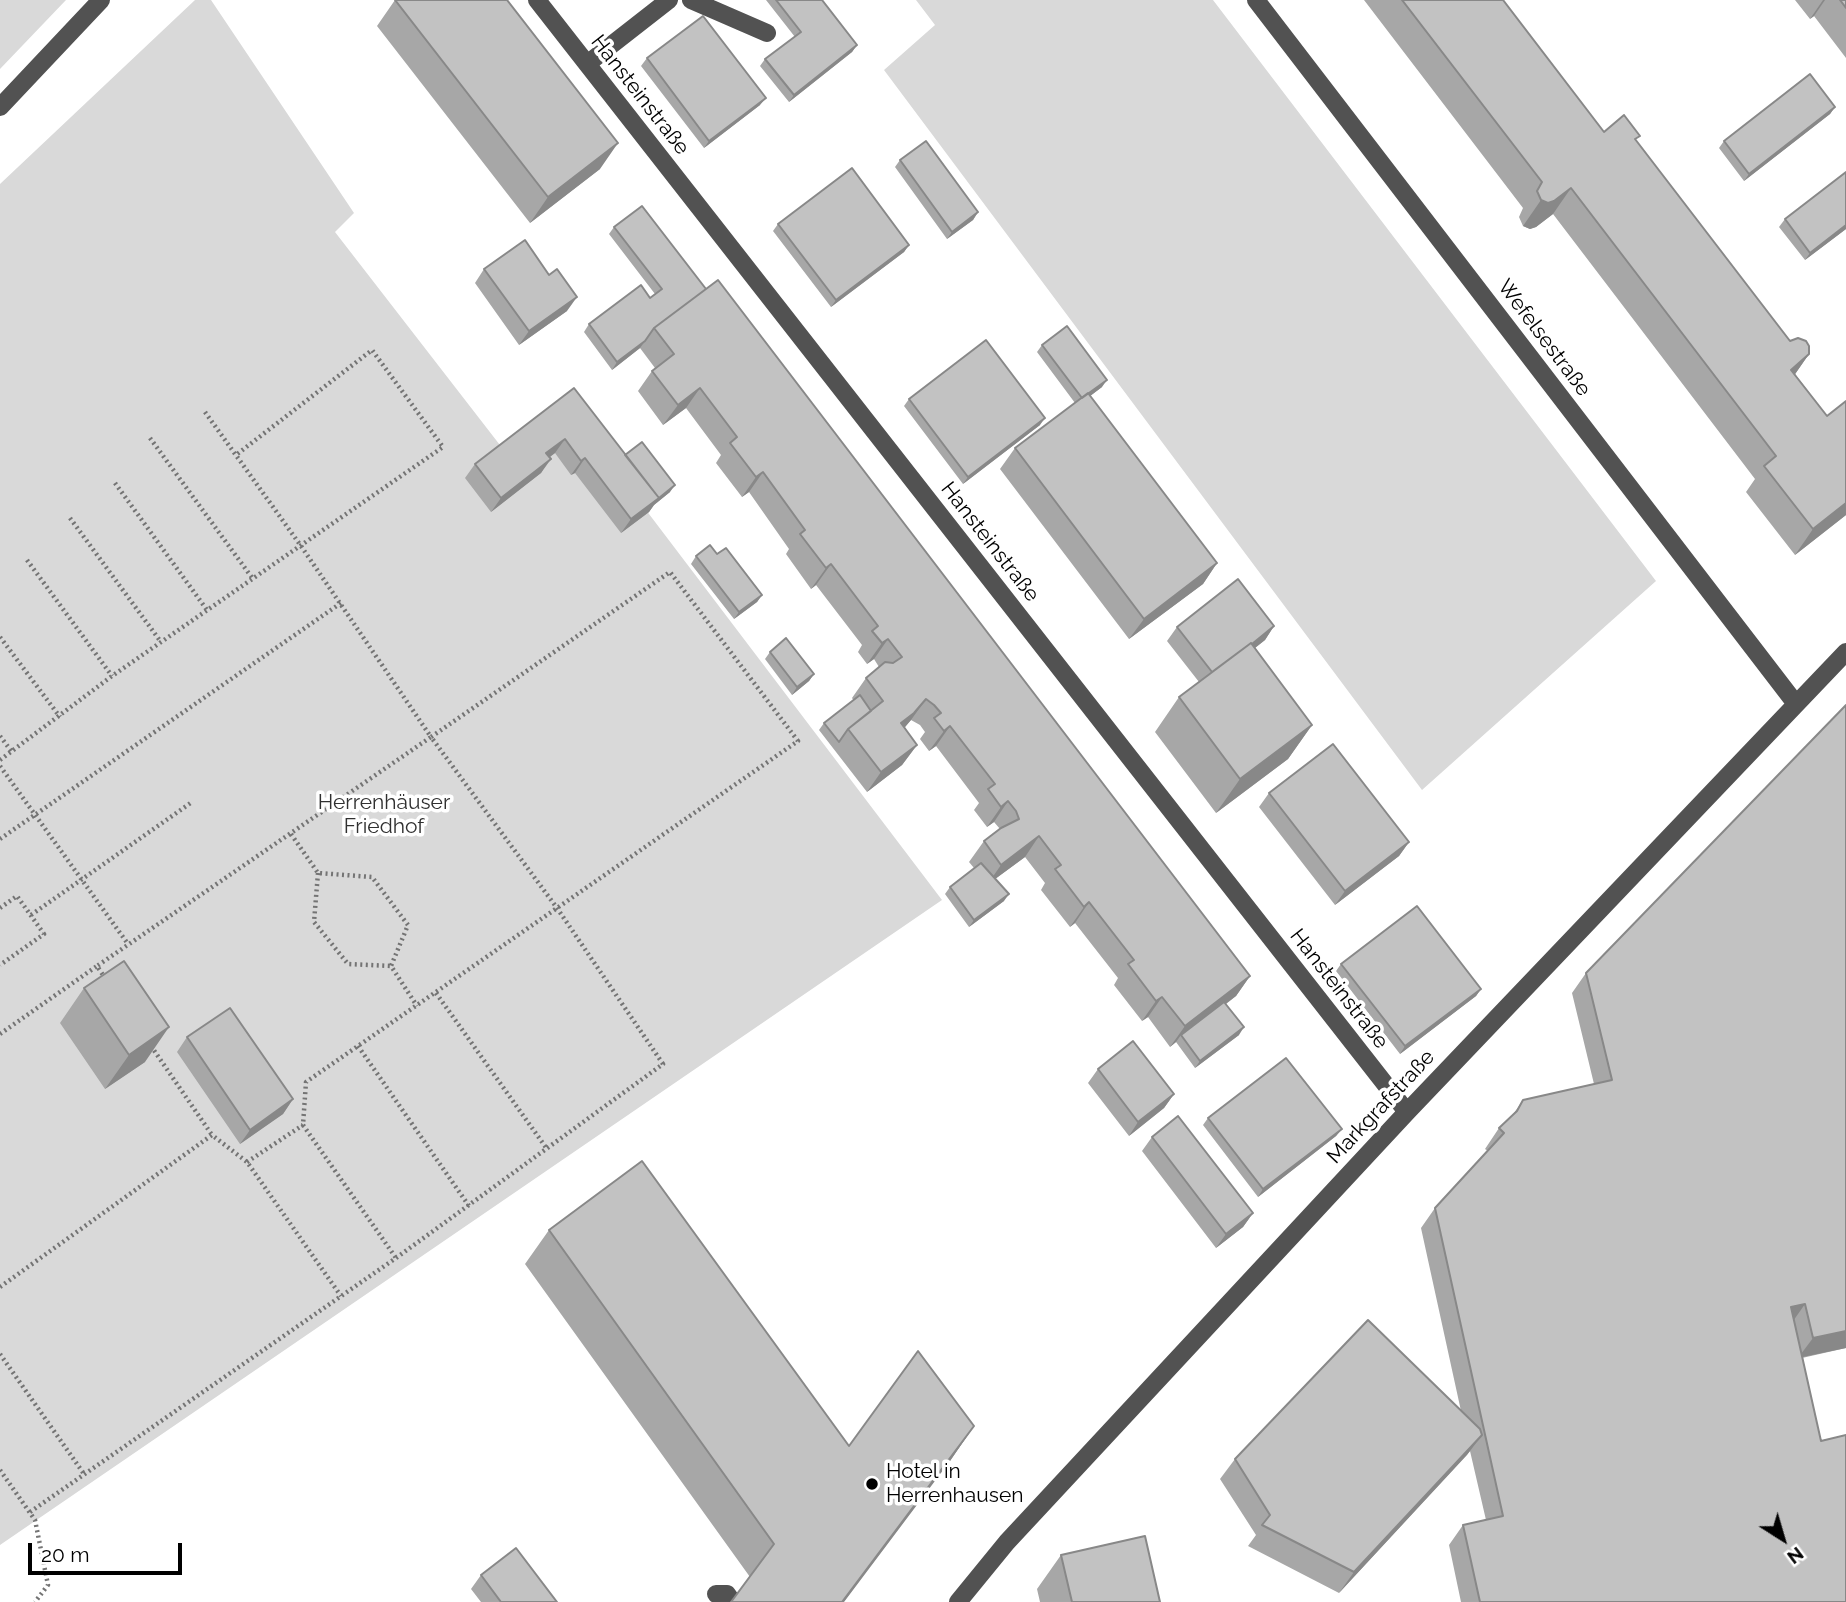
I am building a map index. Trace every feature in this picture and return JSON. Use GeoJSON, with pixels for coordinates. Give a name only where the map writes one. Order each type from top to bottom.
{"type":"FeatureCollection","features":[{"type":"Feature","properties":{"kind":"street"},"geometry":{"type":"LineString","coordinates":[[0,107],[102,0]]}},
{"type":"Feature","properties":{"kind":"street","name":"Hansteinstraße"},"geometry":{"type":"LineString","coordinates":[[537,0],[1407,1112]]}},
{"type":"Feature","properties":{"kind":"street"},"geometry":{"type":"LineString","coordinates":[[587,64],[669,0]]}},
{"type":"Feature","properties":{"kind":"street"},"geometry":{"type":"LineString","coordinates":[[691,0],[766,33]]}},
{"type":"Feature","properties":{"kind":"street","name":"Wefelsestraße"},"geometry":{"type":"LineString","coordinates":[[1255,0],[1796,704]]}},
{"type":"Feature","properties":{"kind":"street","name":"Markgrafstraße"},"geometry":{"type":"LineString","coordinates":[[958,1602],[1015,1532],[1407,1112],[1846,652]]}},
{"type":"Feature","properties":{"kind":"path"},"geometry":{"type":"LineString","coordinates":[[0,760],[112,676],[443,447],[372,349],[236,455]]}},
{"type":"Feature","properties":{"kind":"path"},"geometry":{"type":"LineString","coordinates":[[30,1512],[396,1258],[663,1064],[557,908],[431,737],[301,545],[205,412]]}},
{"type":"Feature","properties":{"kind":"path"},"geometry":{"type":"LineString","coordinates":[[150,438],[253,579]]}},
{"type":"Feature","properties":{"kind":"path"},"geometry":{"type":"LineString","coordinates":[[115,483],[207,610]]}},
{"type":"Feature","properties":{"kind":"path"},"geometry":{"type":"LineString","coordinates":[[70,518],[161,642]]}},
{"type":"Feature","properties":{"kind":"path"},"geometry":{"type":"LineString","coordinates":[[27,560],[112,676]]}},
{"type":"Feature","properties":{"kind":"path"},"geometry":{"type":"LineString","coordinates":[[0,1034],[670,572],[798,741],[306,1082],[303,1125],[396,1258]]}},
{"type":"Feature","properties":{"kind":"path"},"geometry":{"type":"LineString","coordinates":[[0,839],[341,603]]}},
{"type":"Feature","properties":{"kind":"path"},"geometry":{"type":"LineString","coordinates":[[0,637],[60,716]]}},
{"type":"Feature","properties":{"kind":"path"},"geometry":{"type":"LineString","coordinates":[[0,736],[12,752]]}},
{"type":"Feature","properties":{"kind":"path"},"geometry":{"type":"LineString","coordinates":[[0,766],[128,944]]}},
{"type":"Feature","properties":{"kind":"path"},"geometry":{"type":"LineString","coordinates":[[31,915],[192,802]]}},
{"type":"Feature","properties":{"kind":"path"},"geometry":{"type":"LineString","coordinates":[[290,834],[318,873],[314,922],[348,964],[391,966]]}},
{"type":"Feature","properties":{"kind":"path"},"geometry":{"type":"LineString","coordinates":[[318,873],[372,877],[408,925],[391,966]]}},
{"type":"Feature","properties":{"kind":"path"},"geometry":{"type":"LineString","coordinates":[[0,908],[17,896],[44,934],[0,965]]}},
{"type":"Feature","properties":{"kind":"path"},"geometry":{"type":"LineString","coordinates":[[97,966],[112,988]]}},
{"type":"Feature","properties":{"kind":"path"},"geometry":{"type":"LineString","coordinates":[[391,966],[416,1006]]}},
{"type":"Feature","properties":{"kind":"path"},"geometry":{"type":"LineString","coordinates":[[436,993],[547,1149]]}},
{"type":"Feature","properties":{"kind":"path"},"geometry":{"type":"LineString","coordinates":[[151,1045],[212,1135],[247,1162],[341,1296]]}},
{"type":"Feature","properties":{"kind":"path"},"geometry":{"type":"LineString","coordinates":[[358,1046],[469,1206]]}},
{"type":"Feature","properties":{"kind":"path"},"geometry":{"type":"LineString","coordinates":[[247,1162],[303,1125]]}},
{"type":"Feature","properties":{"kind":"path"},"geometry":{"type":"LineString","coordinates":[[0,1287],[212,1135]]}},
{"type":"Feature","properties":{"kind":"path"},"geometry":{"type":"LineString","coordinates":[[0,1354],[85,1474]]}},
{"type":"Feature","properties":{"kind":"path"},"geometry":{"type":"LineString","coordinates":[[0,1470],[35,1520],[48,1585],[35,1602]]}},
{"type":"Feature","properties":{"kind":"green space"},"geometry":{"type":"Polygon","coordinates":[[[0,0],[66,0],[0,69],[0,0]]]}},
{"type":"Feature","properties":{"kind":"green space","name":"Herrenhäuser Friedhof"},"geometry":{"type":"Polygon","coordinates":[[[195,0],[211,0],[354,213],[335,232],[503,449],[564,402],[942,900],[0,1545],[0,184],[195,0]]]}},
{"type":"Feature","properties":{"kind":"green space"},"geometry":{"type":"Polygon","coordinates":[[[916,0],[1213,0],[1656,581],[1422,790],[884,70],[935,25],[916,0]]]}},
{"type":"Feature","properties":{"kind":"building"},"geometry":{"type":"Polygon","coordinates":[[[395,0],[507,0],[618,143],[548,197],[395,0]]]}},
{"type":"Feature","properties":{"kind":"building"},"geometry":{"type":"Polygon","coordinates":[[[776,0],[822,0],[857,45],[794,95],[765,59],[801,32],[776,0]]]}},
{"type":"Feature","properties":{"kind":"building"},"geometry":{"type":"Polygon","coordinates":[[[1402,0],[1503,0],[1604,132],[1624,115],[1640,136],[1635,139],[1790,341],[1798,338],[1806,341],[1809,354],[1791,370],[1827,416],[1846,401],[1846,503],[1813,529],[1764,466],[1776,456],[1571,188],[1554,201],[1548,203],[1541,200],[1537,191],[1542,182],[1402,0]]]}},
{"type":"Feature","properties":{"kind":"building"},"geometry":{"type":"Polygon","coordinates":[[[703,16],[766,98],[709,141],[647,58],[703,16]]]}},
{"type":"Feature","properties":{"kind":"building"},"geometry":{"type":"Polygon","coordinates":[[[1810,74],[1835,107],[1749,174],[1724,141],[1810,74]]]}},
{"type":"Feature","properties":{"kind":"building"},"geometry":{"type":"Polygon","coordinates":[[[926,141],[978,212],[952,232],[900,160],[926,141]]]}},
{"type":"Feature","properties":{"kind":"building"},"geometry":{"type":"Polygon","coordinates":[[[852,168],[909,245],[836,300],[778,224],[852,168]]]}},
{"type":"Feature","properties":{"kind":"building"},"geometry":{"type":"Polygon","coordinates":[[[1846,172],[1846,225],[1810,253],[1785,219],[1846,172]]]}},
{"type":"Feature","properties":{"kind":"building"},"geometry":{"type":"Polygon","coordinates":[[[642,206],[706,289],[654,328],[645,341],[617,362],[589,324],[641,285],[650,298],[662,289],[614,227],[642,206]]]}},
{"type":"Feature","properties":{"kind":"building"},"geometry":{"type":"Polygon","coordinates":[[[525,240],[549,275],[557,269],[577,297],[529,331],[484,269],[525,240]]]}},
{"type":"Feature","properties":{"kind":"building"},"geometry":{"type":"Polygon","coordinates":[[[718,280],[1250,976],[1185,1026],[1162,997],[1156,1001],[1128,964],[1134,960],[1089,902],[1084,907],[1055,869],[1061,865],[1039,836],[1001,865],[984,841],[1019,819],[1016,811],[1008,801],[1001,807],[988,789],[995,784],[950,726],[944,731],[934,718],[941,713],[934,705],[926,699],[901,723],[917,745],[881,772],[848,729],[883,701],[866,678],[885,662],[893,663],[902,657],[888,639],[882,643],[872,631],[878,626],[831,564],[826,568],[800,534],[805,530],[763,472],[756,477],[730,443],[737,437],[700,388],[678,405],[652,371],[674,354],[654,328],[718,280]]]}},
{"type":"Feature","properties":{"kind":"building"},"geometry":{"type":"Polygon","coordinates":[[[1067,326],[1107,380],[1082,398],[1042,345],[1067,326]]]}},
{"type":"Feature","properties":{"kind":"building"},"geometry":{"type":"Polygon","coordinates":[[[986,340],[1045,418],[968,477],[909,399],[986,340]]]}},
{"type":"Feature","properties":{"kind":"building"},"geometry":{"type":"Polygon","coordinates":[[[574,388],[659,498],[631,519],[585,458],[581,461],[565,439],[546,453],[551,459],[501,498],[475,464],[574,388]]]}},
{"type":"Feature","properties":{"kind":"building"},"geometry":{"type":"Polygon","coordinates":[[[1088,393],[1217,563],[1144,619],[1015,448],[1088,393]]]}},
{"type":"Feature","properties":{"kind":"building"},"geometry":{"type":"Polygon","coordinates":[[[642,442],[675,485],[659,498],[625,455],[642,442]]]}},
{"type":"Feature","properties":{"kind":"building"},"geometry":{"type":"Polygon","coordinates":[[[710,545],[717,554],[726,548],[762,595],[739,612],[696,556],[710,545]]]}},
{"type":"Feature","properties":{"kind":"building"},"geometry":{"type":"Polygon","coordinates":[[[1238,579],[1274,626],[1212,672],[1177,627],[1238,579]]]}},
{"type":"Feature","properties":{"kind":"building"},"geometry":{"type":"Polygon","coordinates":[[[786,638],[814,674],[797,687],[770,652],[786,638]]]}},
{"type":"Feature","properties":{"kind":"building"},"geometry":{"type":"Polygon","coordinates":[[[1251,643],[1312,725],[1240,779],[1179,697],[1251,643]]]}},
{"type":"Feature","properties":{"kind":"building"},"geometry":{"type":"Polygon","coordinates":[[[860,695],[871,711],[848,729],[839,742],[824,723],[860,695]]]}},
{"type":"Feature","properties":{"kind":"building"},"geometry":{"type":"Polygon","coordinates":[[[1846,705],[1846,1331],[1813,1338],[1805,1304],[1791,1307],[1821,1441],[1846,1435],[1846,1602],[1480,1602],[1463,1525],[1503,1516],[1435,1208],[1504,1133],[1499,1128],[1517,1111],[1523,1100],[1612,1080],[1586,973],[1846,705]]]}},
{"type":"Feature","properties":{"kind":"building"},"geometry":{"type":"Polygon","coordinates":[[[1333,744],[1409,842],[1345,891],[1269,793],[1333,744]]]}},
{"type":"Feature","properties":{"kind":"building"},"geometry":{"type":"Polygon","coordinates":[[[981,863],[1009,894],[974,920],[950,887],[981,863]]]}},
{"type":"Feature","properties":{"kind":"building"},"geometry":{"type":"Polygon","coordinates":[[[1417,906],[1481,989],[1405,1046],[1341,964],[1417,906]]]}},
{"type":"Feature","properties":{"kind":"building"},"geometry":{"type":"Polygon","coordinates":[[[124,961],[169,1027],[129,1055],[84,988],[124,961]]]}},
{"type":"Feature","properties":{"kind":"building"},"geometry":{"type":"Polygon","coordinates":[[[1224,1002],[1244,1027],[1200,1061],[1181,1035],[1224,1002]]]}},
{"type":"Feature","properties":{"kind":"building"},"geometry":{"type":"Polygon","coordinates":[[[230,1008],[293,1099],[250,1130],[187,1037],[230,1008]]]}},
{"type":"Feature","properties":{"kind":"building"},"geometry":{"type":"Polygon","coordinates":[[[1133,1041],[1174,1094],[1138,1122],[1098,1069],[1133,1041]]]}},
{"type":"Feature","properties":{"kind":"building"},"geometry":{"type":"Polygon","coordinates":[[[1286,1058],[1342,1129],[1263,1189],[1208,1118],[1286,1058]]]}},
{"type":"Feature","properties":{"kind":"building"},"geometry":{"type":"Polygon","coordinates":[[[1178,1116],[1253,1213],[1226,1234],[1152,1137],[1178,1116]]]}},
{"type":"Feature","properties":{"kind":"building"},"geometry":{"type":"Polygon","coordinates":[[[642,1161],[849,1446],[918,1351],[974,1426],[842,1602],[731,1602],[774,1544],[549,1230],[642,1161]]]}},
{"type":"Feature","properties":{"kind":"building"},"geometry":{"type":"Polygon","coordinates":[[[1368,1320],[1480,1429],[1482,1435],[1354,1572],[1262,1525],[1270,1515],[1235,1459],[1368,1320]]]}},
{"type":"Feature","properties":{"kind":"building"},"geometry":{"type":"Polygon","coordinates":[[[1145,1536],[1160,1602],[1072,1602],[1061,1555],[1145,1536]]]}},
{"type":"Feature","properties":{"kind":"building"},"geometry":{"type":"Polygon","coordinates":[[[516,1548],[557,1602],[501,1602],[481,1575],[516,1548]]]}},
{"type":"Feature","properties":{"kind":"place","name":"Hotel in Herrenhausen"},"geometry":{"type":"Point","coordinates":[872,1484]}}]}
